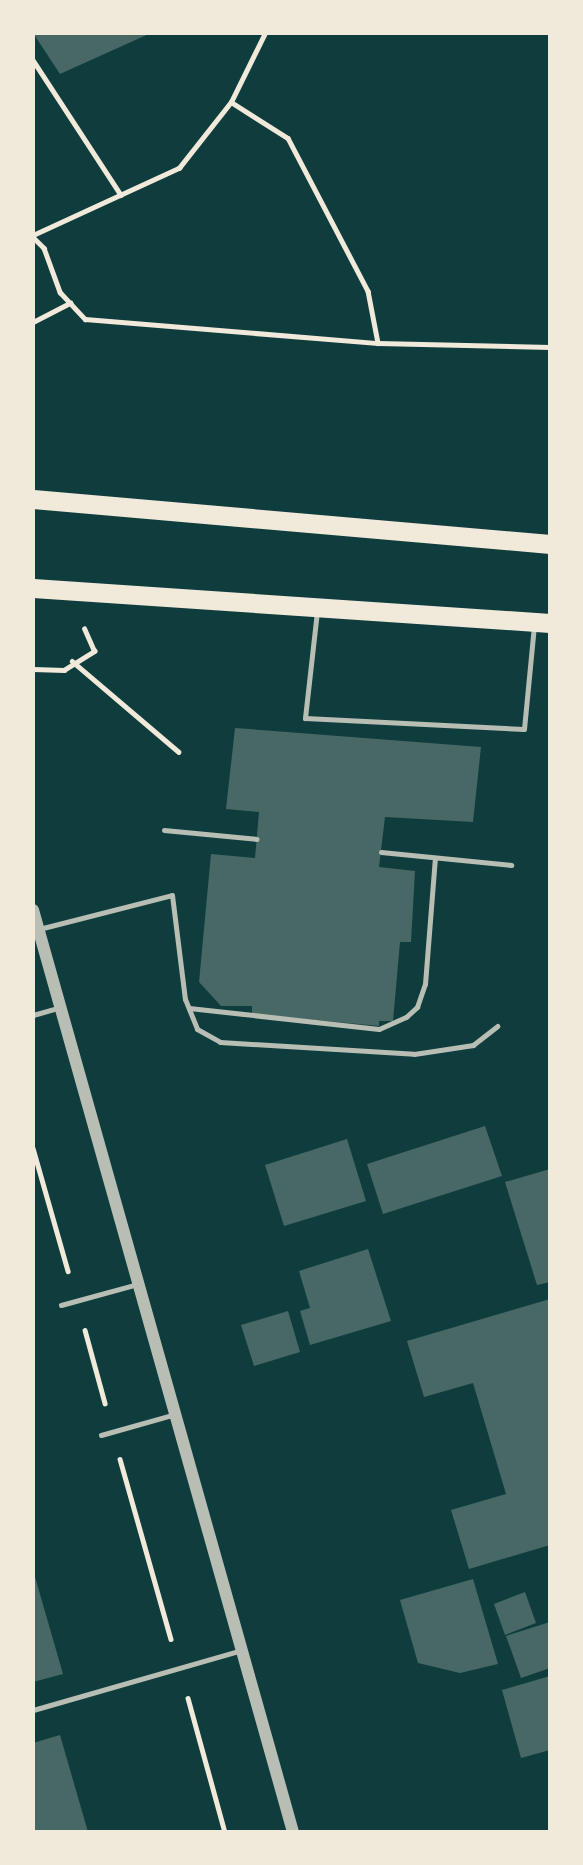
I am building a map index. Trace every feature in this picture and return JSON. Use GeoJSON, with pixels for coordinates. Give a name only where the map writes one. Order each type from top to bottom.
{"type":"FeatureCollection","features":[{"type":"Feature","properties":{"kind":"highway"},"geometry":{"type":"LineString","coordinates":[[33,499],[550,544]]}},
{"type":"Feature","properties":{"kind":"highway"},"geometry":{"type":"LineString","coordinates":[[33,588],[318,603],[542,622]]}},
{"type":"Feature","properties":{"kind":"street"},"geometry":{"type":"LineString","coordinates":[[33,910],[293,1832]]}},
{"type":"Feature","properties":{"kind":"lane"},"geometry":{"type":"LineString","coordinates":[[318,603],[305,718],[524,729],[542,622]]}},
{"type":"Feature","properties":{"kind":"lane"},"geometry":{"type":"LineString","coordinates":[[164,830],[257,839]]}},
{"type":"Feature","properties":{"kind":"lane"},"geometry":{"type":"LineString","coordinates":[[381,852],[511,865]]}},
{"type":"Feature","properties":{"kind":"lane"},"geometry":{"type":"LineString","coordinates":[[189,1008],[379,1029],[406,1017],[417,1007],[425,984],[435,858]]}},
{"type":"Feature","properties":{"kind":"lane"},"geometry":{"type":"LineString","coordinates":[[39,929],[172,895],[189,1008],[197,1029],[220,1042],[414,1054],[473,1045],[497,1026]]}},
{"type":"Feature","properties":{"kind":"lane"},"geometry":{"type":"LineString","coordinates":[[33,1016],[61,1007]]}},
{"type":"Feature","properties":{"kind":"lane"},"geometry":{"type":"LineString","coordinates":[[61,1305],[138,1283]]}},
{"type":"Feature","properties":{"kind":"lane"},"geometry":{"type":"LineString","coordinates":[[101,1435],[175,1414]]}},
{"type":"Feature","properties":{"kind":"lane"},"geometry":{"type":"LineString","coordinates":[[33,1710],[242,1650]]}},
{"type":"Feature","properties":{"kind":"path"},"geometry":{"type":"LineString","coordinates":[[265,33],[231,102],[179,168],[33,236],[70,303],[85,319],[119,325],[378,343],[550,347]]}},
{"type":"Feature","properties":{"kind":"path"},"geometry":{"type":"LineString","coordinates":[[33,61],[121,195]]}},
{"type":"Feature","properties":{"kind":"path"},"geometry":{"type":"LineString","coordinates":[[231,102],[289,138],[369,291],[378,343]]}},
{"type":"Feature","properties":{"kind":"path"},"geometry":{"type":"LineString","coordinates":[[33,322],[70,303]]}},
{"type":"Feature","properties":{"kind":"path"},"geometry":{"type":"LineString","coordinates":[[33,669],[64,670],[72,661],[94,651]]}},
{"type":"Feature","properties":{"kind":"path"},"geometry":{"type":"LineString","coordinates":[[72,661],[179,752]]}},
{"type":"Feature","properties":{"kind":"path"},"geometry":{"type":"LineString","coordinates":[[33,1148],[225,1832]]}},
{"type":"Feature","properties":{"kind":"building"},"geometry":{"type":"Polygon","coordinates":[[[33,33],[151,33],[60,74],[33,33]]]}},
{"type":"Feature","properties":{"kind":"building"},"geometry":{"type":"Polygon","coordinates":[[[235,728],[481,747],[473,822],[385,817],[379,867],[415,871],[411,942],[400,942],[393,1021],[379,1021],[379,1026],[252,1014],[252,1006],[221,1006],[199,982],[211,854],[255,858],[259,812],[226,809],[235,728]]]}},
{"type":"Feature","properties":{"kind":"building"},"geometry":{"type":"Polygon","coordinates":[[[485,1126],[502,1176],[383,1214],[367,1164],[485,1126]]]}},
{"type":"Feature","properties":{"kind":"building"},"geometry":{"type":"Polygon","coordinates":[[[347,1139],[366,1201],[284,1226],[265,1165],[347,1139]]]}},
{"type":"Feature","properties":{"kind":"building"},"geometry":{"type":"Polygon","coordinates":[[[550,1169],[550,1282],[537,1285],[505,1182],[550,1169]]]}},
{"type":"Feature","properties":{"kind":"building"},"geometry":{"type":"Polygon","coordinates":[[[368,1249],[391,1321],[310,1345],[300,1311],[310,1308],[299,1271],[368,1249]]]}},
{"type":"Feature","properties":{"kind":"building"},"geometry":{"type":"Polygon","coordinates":[[[550,1299],[550,1545],[469,1569],[451,1510],[506,1494],[473,1383],[424,1397],[407,1341],[550,1299]]]}},
{"type":"Feature","properties":{"kind":"building"},"geometry":{"type":"Polygon","coordinates":[[[288,1311],[300,1352],[254,1366],[241,1325],[288,1311]]]}},
{"type":"Feature","properties":{"kind":"building"},"geometry":{"type":"Polygon","coordinates":[[[33,1570],[63,1674],[33,1682],[33,1570]]]}},
{"type":"Feature","properties":{"kind":"building"},"geometry":{"type":"Polygon","coordinates":[[[473,1579],[498,1664],[460,1673],[418,1663],[400,1600],[473,1579]]]}},
{"type":"Feature","properties":{"kind":"building"},"geometry":{"type":"Polygon","coordinates":[[[525,1592],[536,1623],[505,1635],[494,1604],[525,1592]]]}},
{"type":"Feature","properties":{"kind":"building"},"geometry":{"type":"Polygon","coordinates":[[[550,1622],[550,1668],[521,1678],[506,1636],[550,1622]]]}},
{"type":"Feature","properties":{"kind":"building"},"geometry":{"type":"Polygon","coordinates":[[[550,1676],[550,1750],[521,1758],[502,1690],[550,1676]]]}},
{"type":"Feature","properties":{"kind":"building"},"geometry":{"type":"Polygon","coordinates":[[[60,1735],[88,1832],[33,1832],[33,1743],[60,1735]]]}}]}
